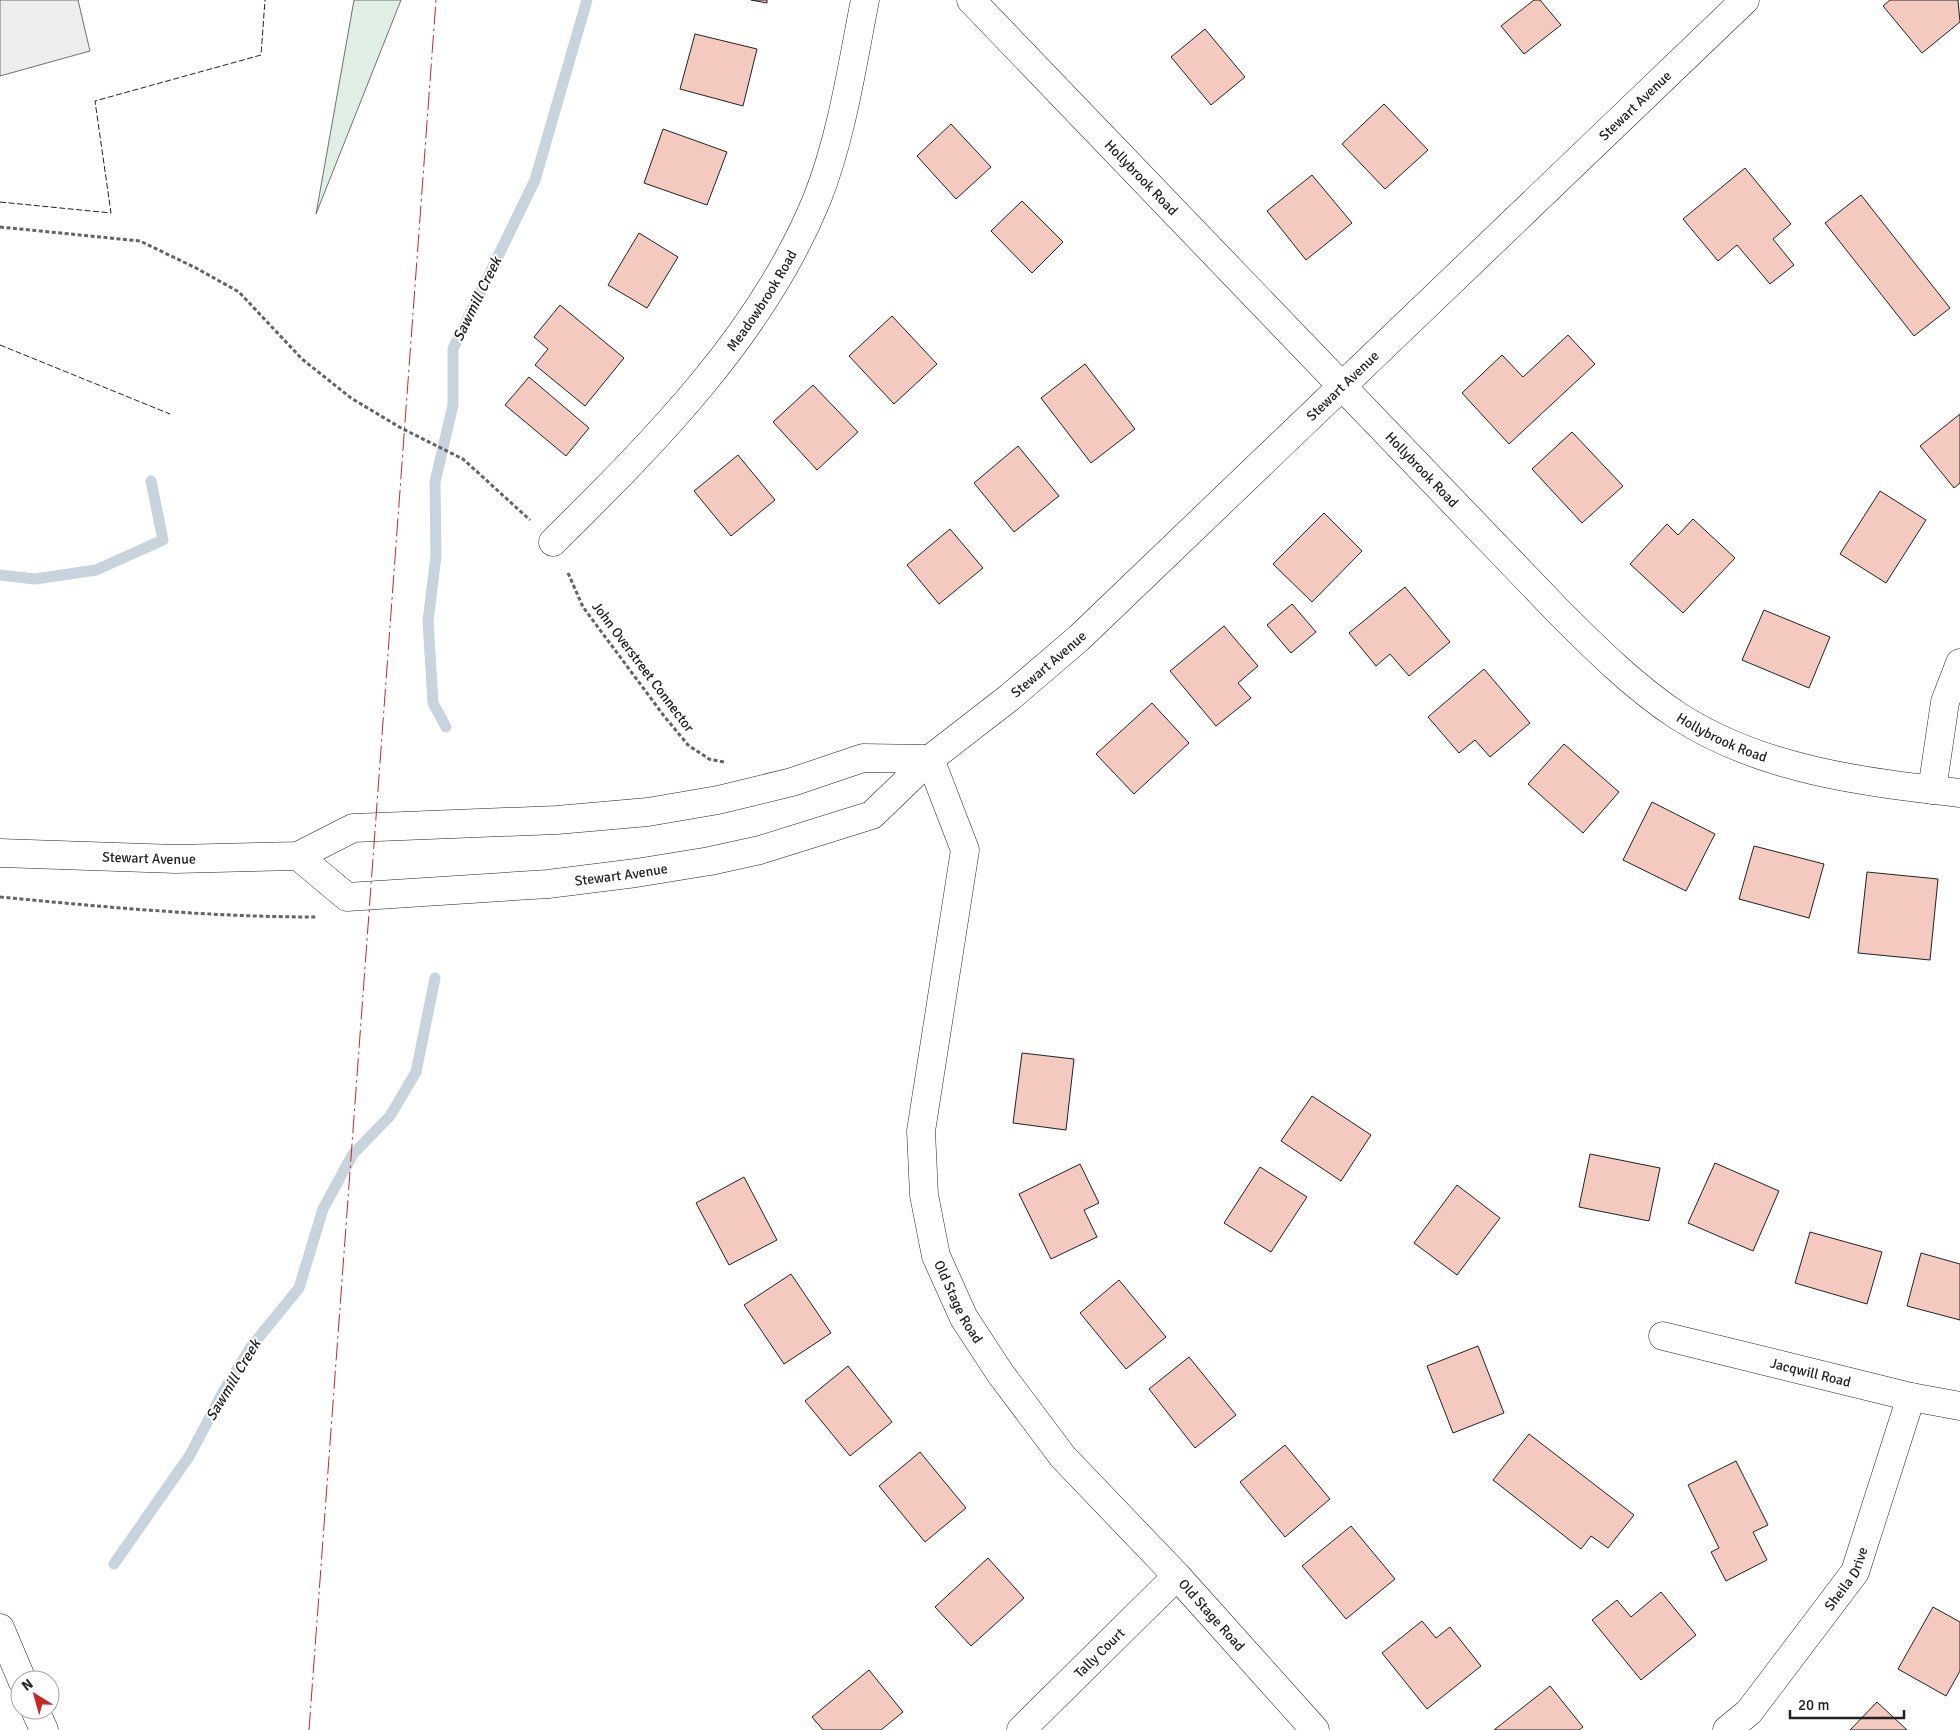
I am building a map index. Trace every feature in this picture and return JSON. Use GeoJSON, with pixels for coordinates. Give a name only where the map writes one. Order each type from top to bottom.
{"type":"FeatureCollection","features":[{"type":"Feature","properties":{"kind":"main road","name":"Meadowbrook Road"},"geometry":{"type":"LineString","coordinates":[[553,542],[628,468],[682,407],[730,348],[771,290],[798,242],[817,197],[850,81],[865,0]]}},
{"type":"Feature","properties":{"kind":"main road","name":"Hollybrook Road"},"geometry":{"type":"LineString","coordinates":[[971,0],[1598,650],[1641,689],[1679,716],[1724,740],[1772,759],[1808,770],[1879,784],[1960,793]]}},
{"type":"Feature","properties":{"kind":"main road","name":"Stewart Avenue"},"geometry":{"type":"LineString","coordinates":[[298,856],[347,896],[548,884],[710,861],[760,850],[872,814],[930,759],[1010,697],[1079,638],[1745,0]]}},
{"type":"Feature","properties":{"kind":"main road"},"geometry":{"type":"LineString","coordinates":[[1932,790],[1945,702],[1960,663]]}},
{"type":"Feature","properties":{"kind":"main road","name":"Stewart Avenue"},"geometry":{"type":"LineString","coordinates":[[0,853],[176,859],[298,856],[353,828],[557,820],[648,812],[718,800],[792,782],[863,758],[930,759]]}},
{"type":"Feature","properties":{"kind":"main road","name":"Old Stage Road"},"geometry":{"type":"LineString","coordinates":[[930,759],[965,850],[921,1131],[924,1195],[936,1256],[964,1318],[1000,1373],[1063,1457],[1177,1576],[1315,1730]]}},
{"type":"Feature","properties":{"kind":"main road","name":"Jacqwill Road"},"geometry":{"type":"LineString","coordinates":[[1663,1336],[1911,1397],[1960,1406]]}},
{"type":"Feature","properties":{"kind":"main road","name":"Sheila Drive"},"geometry":{"type":"LineString","coordinates":[[1727,1730],[1749,1712],[1855,1572],[1911,1397]]}},
{"type":"Feature","properties":{"kind":"main road","name":"Tally Court"},"geometry":{"type":"LineString","coordinates":[[1021,1730],[1177,1576]]}},
{"type":"Feature","properties":{"kind":"main road"},"geometry":{"type":"LineString","coordinates":[[0,1628],[18,1670]]}},
{"type":"Feature","properties":{"kind":"path","name":"John Overstreet Connector"},"geometry":{"type":"LineString","coordinates":[[0,227],[140,241],[196,268],[239,292],[302,359],[351,398],[432,444],[463,459],[553,542],[584,607],[664,716],[688,744],[709,759],[727,763]]}},
{"type":"Feature","properties":{"kind":"green space"},"geometry":{"type":"Polygon","coordinates":[[[354,0],[401,0],[316,214],[354,0]]]}},
{"type":"Feature","properties":{"kind":"shaded area"},"geometry":{"type":"Polygon","coordinates":[[[0,0],[78,0],[90,51],[0,76],[0,0]]]}},
{"type":"Feature","properties":{"kind":"building"},"geometry":{"type":"Polygon","coordinates":[[[751,0],[767,0],[767,3],[751,0]]]}},
{"type":"Feature","properties":{"kind":"building"},"geometry":{"type":"Polygon","coordinates":[[[1534,0],[1540,0],[1561,25],[1524,54],[1501,26],[1534,0]]]}},
{"type":"Feature","properties":{"kind":"building"},"geometry":{"type":"Polygon","coordinates":[[[1890,0],[1958,0],[1960,22],[1922,53],[1883,6],[1890,0]]]}},
{"type":"Feature","properties":{"kind":"building"},"geometry":{"type":"Polygon","coordinates":[[[1205,29],[1245,77],[1211,105],[1171,57],[1205,29]]]}},
{"type":"Feature","properties":{"kind":"building"},"geometry":{"type":"Polygon","coordinates":[[[695,34],[757,49],[743,106],[680,89],[695,34]]]}},
{"type":"Feature","properties":{"kind":"building"},"geometry":{"type":"Polygon","coordinates":[[[1384,104],[1428,150],[1385,189],[1342,144],[1384,104]]]}},
{"type":"Feature","properties":{"kind":"building"},"geometry":{"type":"Polygon","coordinates":[[[951,124],[991,167],[956,199],[917,156],[951,124]]]}},
{"type":"Feature","properties":{"kind":"building"},"geometry":{"type":"Polygon","coordinates":[[[663,129],[727,152],[707,205],[644,183],[663,129]]]}},
{"type":"Feature","properties":{"kind":"building"},"geometry":{"type":"Polygon","coordinates":[[[1745,168],[1791,224],[1773,239],[1794,265],[1770,284],[1737,245],[1718,261],[1683,219],[1745,168]]]}},
{"type":"Feature","properties":{"kind":"building"},"geometry":{"type":"Polygon","coordinates":[[[1312,175],[1352,223],[1306,260],[1267,211],[1312,175]]]}},
{"type":"Feature","properties":{"kind":"building"},"geometry":{"type":"Polygon","coordinates":[[[1861,195],[1950,308],[1914,336],[1825,223],[1861,195]]]}},
{"type":"Feature","properties":{"kind":"building"},"geometry":{"type":"Polygon","coordinates":[[[1022,201],[1063,242],[1032,273],[991,231],[1022,201]]]}},
{"type":"Feature","properties":{"kind":"building"},"geometry":{"type":"Polygon","coordinates":[[[639,233],[678,257],[647,308],[608,285],[639,233]]]}},
{"type":"Feature","properties":{"kind":"building"},"geometry":{"type":"Polygon","coordinates":[[[560,305],[624,358],[585,406],[535,365],[548,349],[534,337],[560,305]]]}},
{"type":"Feature","properties":{"kind":"building"},"geometry":{"type":"Polygon","coordinates":[[[892,316],[937,364],[894,404],[849,356],[892,316]]]}},
{"type":"Feature","properties":{"kind":"building"},"geometry":{"type":"Polygon","coordinates":[[[1568,335],[1595,364],[1509,444],[1462,393],[1502,355],[1523,377],[1568,335]]]}},
{"type":"Feature","properties":{"kind":"building"},"geometry":{"type":"Polygon","coordinates":[[[1085,364],[1135,429],[1091,463],[1041,398],[1085,364]]]}},
{"type":"Feature","properties":{"kind":"building"},"geometry":{"type":"Polygon","coordinates":[[[529,377],[589,428],[566,456],[505,405],[529,377]]]}},
{"type":"Feature","properties":{"kind":"building"},"geometry":{"type":"Polygon","coordinates":[[[813,385],[858,432],[817,470],[773,422],[813,385]]]}},
{"type":"Feature","properties":{"kind":"building"},"geometry":{"type":"Polygon","coordinates":[[[1960,414],[1960,483],[1954,488],[1920,446],[1960,414]]]}},
{"type":"Feature","properties":{"kind":"building"},"geometry":{"type":"Polygon","coordinates":[[[1572,432],[1623,486],[1582,523],[1532,469],[1572,432]]]}},
{"type":"Feature","properties":{"kind":"building"},"geometry":{"type":"Polygon","coordinates":[[[1018,446],[1059,496],[1014,532],[974,483],[1018,446]]]}},
{"type":"Feature","properties":{"kind":"building"},"geometry":{"type":"Polygon","coordinates":[[[738,455],[775,500],[731,536],[694,491],[738,455]]]}},
{"type":"Feature","properties":{"kind":"building"},"geometry":{"type":"Polygon","coordinates":[[[1880,491],[1926,520],[1886,583],[1840,554],[1880,491]]]}},
{"type":"Feature","properties":{"kind":"building"},"geometry":{"type":"Polygon","coordinates":[[[1324,513],[1362,551],[1312,602],[1273,564],[1324,513]]]}},
{"type":"Feature","properties":{"kind":"building"},"geometry":{"type":"Polygon","coordinates":[[[1693,519],[1735,558],[1683,613],[1630,564],[1667,524],[1678,535],[1693,519]]]}},
{"type":"Feature","properties":{"kind":"building"},"geometry":{"type":"Polygon","coordinates":[[[950,529],[983,568],[939,604],[907,565],[950,529]]]}},
{"type":"Feature","properties":{"kind":"building"},"geometry":{"type":"Polygon","coordinates":[[[1405,587],[1450,642],[1409,676],[1390,654],[1376,666],[1349,633],[1405,587]]]}},
{"type":"Feature","properties":{"kind":"building"},"geometry":{"type":"Polygon","coordinates":[[[1292,604],[1316,632],[1291,653],[1267,625],[1292,604]]]}},
{"type":"Feature","properties":{"kind":"building"},"geometry":{"type":"Polygon","coordinates":[[[1764,610],[1830,637],[1809,688],[1742,660],[1764,610]]]}},
{"type":"Feature","properties":{"kind":"building"},"geometry":{"type":"Polygon","coordinates":[[[1224,626],[1258,666],[1238,683],[1251,698],[1216,726],[1170,671],[1224,626]]]}},
{"type":"Feature","properties":{"kind":"building"},"geometry":{"type":"Polygon","coordinates":[[[1484,669],[1530,723],[1490,757],[1475,740],[1459,753],[1428,717],[1484,669]]]}},
{"type":"Feature","properties":{"kind":"building"},"geometry":{"type":"Polygon","coordinates":[[[1152,703],[1189,743],[1134,794],[1096,754],[1152,703]]]}},
{"type":"Feature","properties":{"kind":"building"},"geometry":{"type":"Polygon","coordinates":[[[1564,744],[1619,792],[1583,833],[1528,784],[1564,744]]]}},
{"type":"Feature","properties":{"kind":"building"},"geometry":{"type":"Polygon","coordinates":[[[1652,802],[1715,834],[1686,891],[1623,860],[1652,802]]]}},
{"type":"Feature","properties":{"kind":"building"},"geometry":{"type":"Polygon","coordinates":[[[1754,846],[1824,864],[1809,918],[1739,899],[1754,846]]]}},
{"type":"Feature","properties":{"kind":"building"},"geometry":{"type":"Polygon","coordinates":[[[1867,872],[1938,879],[1930,960],[1858,953],[1867,872]]]}},
{"type":"Feature","properties":{"kind":"building"},"geometry":{"type":"Polygon","coordinates":[[[1022,1053],[1074,1059],[1066,1130],[1013,1123],[1022,1053]]]}},
{"type":"Feature","properties":{"kind":"building"},"geometry":{"type":"Polygon","coordinates":[[[1312,1096],[1371,1135],[1341,1181],[1281,1141],[1312,1096]]]}},
{"type":"Feature","properties":{"kind":"building"},"geometry":{"type":"Polygon","coordinates":[[[1590,1154],[1660,1168],[1649,1221],[1579,1207],[1590,1154]]]}},
{"type":"Feature","properties":{"kind":"building"},"geometry":{"type":"Polygon","coordinates":[[[1715,1163],[1779,1191],[1753,1251],[1688,1223],[1715,1163]]]}},
{"type":"Feature","properties":{"kind":"building"},"geometry":{"type":"Polygon","coordinates":[[[1080,1164],[1099,1203],[1084,1210],[1097,1237],[1051,1259],[1019,1194],[1080,1164]]]}},
{"type":"Feature","properties":{"kind":"building"},"geometry":{"type":"Polygon","coordinates":[[[1260,1167],[1307,1197],[1271,1252],[1224,1223],[1260,1167]]]}},
{"type":"Feature","properties":{"kind":"building"},"geometry":{"type":"Polygon","coordinates":[[[744,1177],[777,1240],[729,1265],[696,1203],[744,1177]]]}},
{"type":"Feature","properties":{"kind":"building"},"geometry":{"type":"Polygon","coordinates":[[[1457,1185],[1500,1218],[1457,1275],[1414,1243],[1457,1185]]]}},
{"type":"Feature","properties":{"kind":"building"},"geometry":{"type":"Polygon","coordinates":[[[1810,1232],[1882,1252],[1867,1304],[1795,1283],[1810,1232]]]}},
{"type":"Feature","properties":{"kind":"building"},"geometry":{"type":"Polygon","coordinates":[[[1921,1253],[1960,1264],[1960,1320],[1907,1306],[1921,1253]]]}},
{"type":"Feature","properties":{"kind":"building"},"geometry":{"type":"Polygon","coordinates":[[[791,1274],[831,1333],[784,1364],[744,1305],[791,1274]]]}},
{"type":"Feature","properties":{"kind":"building"},"geometry":{"type":"Polygon","coordinates":[[[1119,1280],[1166,1337],[1126,1369],[1080,1313],[1119,1280]]]}},
{"type":"Feature","properties":{"kind":"building"},"geometry":{"type":"Polygon","coordinates":[[[1478,1346],[1504,1413],[1453,1433],[1427,1366],[1478,1346]]]}},
{"type":"Feature","properties":{"kind":"building"},"geometry":{"type":"Polygon","coordinates":[[[1189,1357],[1236,1415],[1195,1448],[1149,1389],[1189,1357]]]}},
{"type":"Feature","properties":{"kind":"building"},"geometry":{"type":"Polygon","coordinates":[[[848,1366],[892,1422],[850,1456],[805,1401],[848,1366]]]}},
{"type":"Feature","properties":{"kind":"building"},"geometry":{"type":"Polygon","coordinates":[[[1529,1434],[1634,1515],[1608,1548],[1591,1536],[1581,1549],[1493,1480],[1529,1434]]]}},
{"type":"Feature","properties":{"kind":"building"},"geometry":{"type":"Polygon","coordinates":[[[1285,1445],[1330,1499],[1285,1537],[1240,1482],[1285,1445]]]}},
{"type":"Feature","properties":{"kind":"building"},"geometry":{"type":"Polygon","coordinates":[[[920,1452],[966,1508],[925,1542],[879,1486],[920,1452]]]}},
{"type":"Feature","properties":{"kind":"building"},"geometry":{"type":"Polygon","coordinates":[[[1736,1461],[1768,1525],[1753,1532],[1767,1560],[1726,1581],[1711,1552],[1719,1548],[1688,1485],[1736,1461]]]}},
{"type":"Feature","properties":{"kind":"building"},"geometry":{"type":"Polygon","coordinates":[[[1351,1526],[1395,1579],[1346,1619],[1302,1566],[1351,1526]]]}},
{"type":"Feature","properties":{"kind":"building"},"geometry":{"type":"Polygon","coordinates":[[[988,1558],[1024,1598],[971,1646],[935,1607],[988,1558]]]}},
{"type":"Feature","properties":{"kind":"building"},"geometry":{"type":"Polygon","coordinates":[[[1661,1592],[1696,1635],[1641,1680],[1592,1620],[1617,1600],[1631,1617],[1661,1592]]]}},
{"type":"Feature","properties":{"kind":"building"},"geometry":{"type":"Polygon","coordinates":[[[1933,1607],[1960,1622],[1960,1671],[1946,1696],[1898,1669],[1933,1607]]]}},
{"type":"Feature","properties":{"kind":"building"},"geometry":{"type":"Polygon","coordinates":[[[1422,1621],[1436,1638],[1450,1627],[1481,1666],[1427,1709],[1382,1653],[1422,1621]]]}},
{"type":"Feature","properties":{"kind":"building"},"geometry":{"type":"Polygon","coordinates":[[[869,1670],[903,1712],[881,1730],[823,1730],[812,1717],[869,1670]]]}},
{"type":"Feature","properties":{"kind":"building"},"geometry":{"type":"Polygon","coordinates":[[[1550,1686],[1583,1727],[1579,1730],[1494,1730],[1550,1686]]]}},
{"type":"Feature","properties":{"kind":"building"},"geometry":{"type":"Polygon","coordinates":[[[1877,1702],[1907,1730],[1850,1730],[1877,1702]]]}},
{"type":"Feature","properties":{"kind":"waterway","name":"Sawmill Creek"},"geometry":{"type":"LineString","coordinates":[[446,727],[433,703],[428,621],[436,556],[435,482],[453,405],[453,349],[535,180],[587,0]]}},
{"type":"Feature","properties":{"kind":"waterway"},"geometry":{"type":"LineString","coordinates":[[0,575],[35,579],[96,570],[163,540],[151,481]]}},
{"type":"Feature","properties":{"kind":"waterway","name":"Sawmill Creek"},"geometry":{"type":"LineString","coordinates":[[114,1564],[190,1455],[223,1392],[251,1347],[299,1288],[323,1209],[353,1154],[390,1116],[416,1072],[435,978]]}},
{"type":"Feature","properties":{"kind":"fence"},"geometry":{"type":"LineString","coordinates":[[0,202],[111,213],[95,101],[261,55],[265,0]]}},
{"type":"Feature","properties":{"kind":"fence"},"geometry":{"type":"LineString","coordinates":[[0,345],[170,414]]}},
{"type":"Feature","properties":{"kind":"power"},"geometry":{"type":"LineString","coordinates":[[309,1730],[436,0]]}}]}
